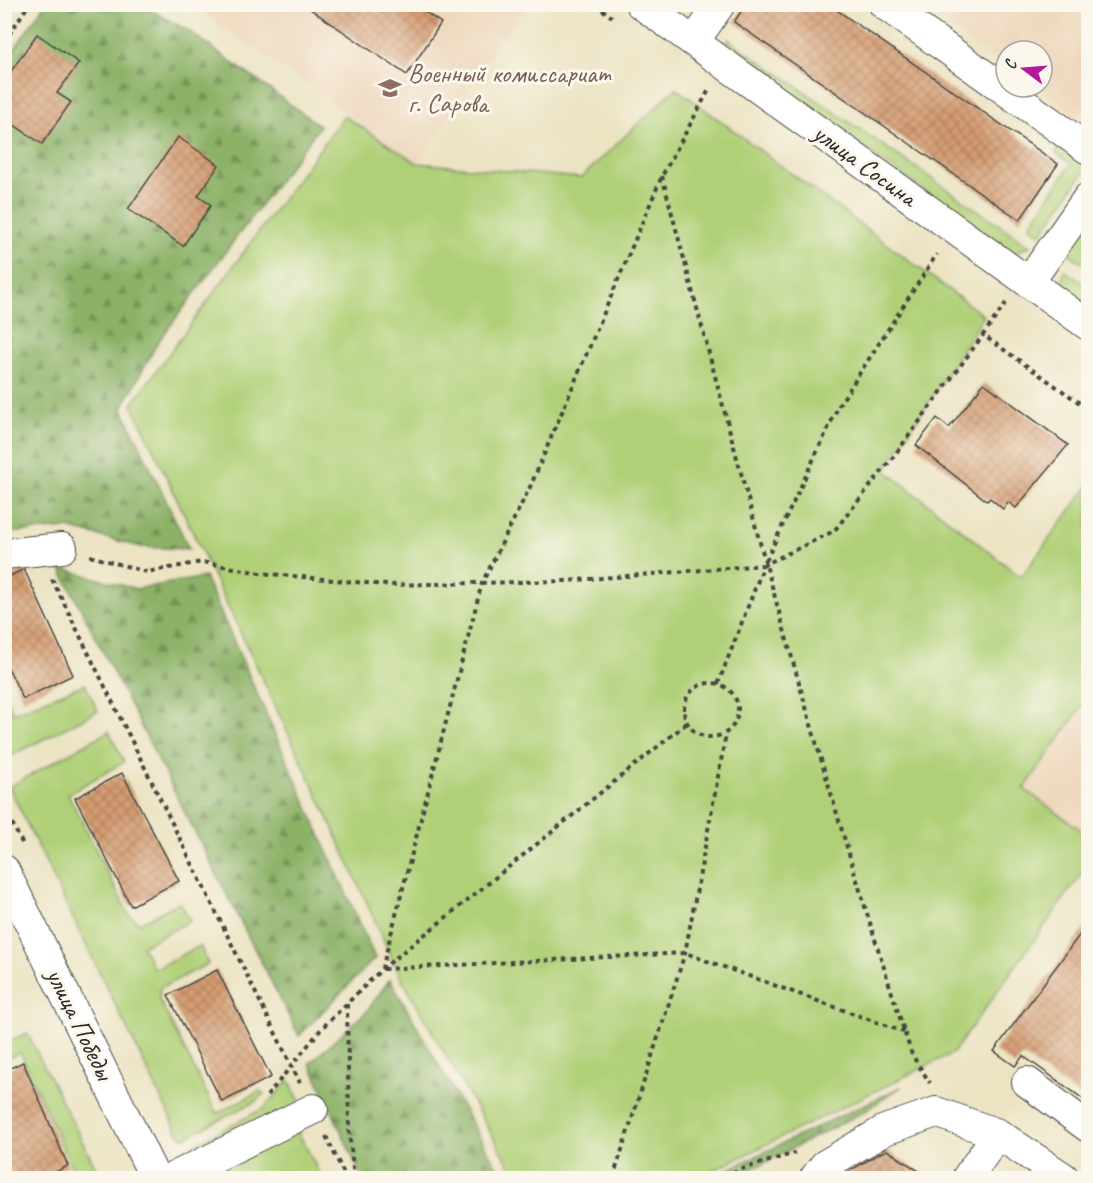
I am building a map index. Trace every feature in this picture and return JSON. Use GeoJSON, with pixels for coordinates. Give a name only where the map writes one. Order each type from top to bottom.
{"type":"FeatureCollection","features":[{"type":"Feature","properties":{"kind":"street","name":"улица Сосина"},"geometry":{"type":"LineString","coordinates":[[641,4],[1019,290],[1089,325]]}},
{"type":"Feature","properties":{"kind":"street"},"geometry":{"type":"LineString","coordinates":[[694,42],[720,4]]}},
{"type":"Feature","properties":{"kind":"street"},"geometry":{"type":"LineString","coordinates":[[884,4],[1089,149]]}},
{"type":"Feature","properties":{"kind":"street"},"geometry":{"type":"LineString","coordinates":[[1019,290],[1089,198]]}},
{"type":"Feature","properties":{"kind":"street"},"geometry":{"type":"LineString","coordinates":[[4,554],[50,549]]}},
{"type":"Feature","properties":{"kind":"street","name":"улица Победы"},"geometry":{"type":"LineString","coordinates":[[4,870],[155,1179]]}},
{"type":"Feature","properties":{"kind":"street"},"geometry":{"type":"LineString","coordinates":[[1027,1082],[1089,1127]]}},
{"type":"Feature","properties":{"kind":"street"},"geometry":{"type":"LineString","coordinates":[[172,1179],[313,1109]]}},
{"type":"Feature","properties":{"kind":"street"},"geometry":{"type":"LineString","coordinates":[[815,1179],[825,1165],[885,1130],[936,1112],[998,1134],[1064,1179]]}},
{"type":"Feature","properties":{"kind":"street"},"geometry":{"type":"LineString","coordinates":[[967,1179],[998,1134]]}},
{"type":"Feature","properties":{"kind":"path"},"geometry":{"type":"LineString","coordinates":[[4,42],[29,4]]}},
{"type":"Feature","properties":{"kind":"path"},"geometry":{"type":"LineString","coordinates":[[595,4],[614,18]]}},
{"type":"Feature","properties":{"kind":"path"},"geometry":{"type":"LineString","coordinates":[[701,80],[720,93]]}},
{"type":"Feature","properties":{"kind":"path"},"geometry":{"type":"LineString","coordinates":[[382,969],[482,583],[531,485],[662,176],[711,86]]}},
{"type":"Feature","properties":{"kind":"path"},"geometry":{"type":"LineString","coordinates":[[662,176],[764,565],[849,860],[912,1055]]}},
{"type":"Feature","properties":{"kind":"path"},"geometry":{"type":"LineString","coordinates":[[718,684],[764,565],[839,405],[941,249]]}},
{"type":"Feature","properties":{"kind":"path"},"geometry":{"type":"LineString","coordinates":[[50,549],[147,572],[202,562],[260,573],[387,585],[566,581],[764,565],[834,531],[891,460],[1019,290]]}},
{"type":"Feature","properties":{"kind":"path"},"geometry":{"type":"LineString","coordinates":[[983,335],[1084,406],[1089,399]]}},
{"type":"Feature","properties":{"kind":"path"},"geometry":{"type":"LineString","coordinates":[[50,549],[346,1179]]}},
{"type":"Feature","properties":{"kind":"path"},"geometry":{"type":"LineString","coordinates":[[718,684],[734,695],[738,705],[738,716],[734,727],[726,734],[715,738],[704,737],[694,732],[687,723],[684,713],[690,693],[698,686],[718,684]]}},
{"type":"Feature","properties":{"kind":"path"},"geometry":{"type":"LineString","coordinates":[[263,1101],[322,1028],[382,969],[687,723]]}},
{"type":"Feature","properties":{"kind":"path"},"geometry":{"type":"LineString","coordinates":[[613,1179],[685,954],[726,734]]}},
{"type":"Feature","properties":{"kind":"path"},"geometry":{"type":"LineString","coordinates":[[382,969],[685,954],[904,1032]]}},
{"type":"Feature","properties":{"kind":"path"},"geometry":{"type":"LineString","coordinates":[[347,1003],[349,1130],[354,1179]]}},
{"type":"Feature","properties":{"kind":"shaded area","name":"Военный комиссариат г. Сарова"},"geometry":{"type":"Polygon","coordinates":[[[210,4],[527,5],[417,163],[204,13],[210,4]]]}},
{"type":"Feature","properties":{"kind":"shaded area"},"geometry":{"type":"Polygon","coordinates":[[[916,5],[1088,5],[1088,104],[1079,118],[1052,99],[1054,99],[1054,39],[994,39],[994,59],[916,5]]]}},
{"type":"Feature","properties":{"kind":"shaded area"},"geometry":{"type":"Polygon","coordinates":[[[1088,698],[1088,835],[1024,789],[1088,698]]]}},
{"type":"Feature","properties":{"kind":"green space"},"geometry":{"type":"Polygon","coordinates":[[[44,5],[142,5],[190,32],[320,126],[158,342],[122,408],[189,549],[141,547],[68,528],[5,533],[5,63],[44,5]]]}},
{"type":"Feature","properties":{"kind":"green space"},"geometry":{"type":"Polygon","coordinates":[[[728,39],[1030,246],[1014,253],[726,52],[728,39]]]}},
{"type":"Feature","properties":{"kind":"green space"},"geometry":{"type":"Polygon","coordinates":[[[676,88],[984,316],[885,470],[1021,577],[1088,486],[1088,697],[1024,789],[1088,835],[1088,865],[953,1053],[698,1178],[517,1178],[400,976],[326,813],[132,404],[344,116],[417,163],[581,178],[676,88]]]}},
{"type":"Feature","properties":{"kind":"green space"},"geometry":{"type":"Polygon","coordinates":[[[1064,140],[1088,157],[1088,166],[1041,234],[1029,226],[1071,164],[1056,153],[1064,140]]]}},
{"type":"Feature","properties":{"kind":"green space"},"geometry":{"type":"Polygon","coordinates":[[[1088,219],[1088,267],[1066,251],[1088,219]]]}},
{"type":"Feature","properties":{"kind":"green space"},"geometry":{"type":"Polygon","coordinates":[[[1064,270],[1088,287],[1088,305],[1062,287],[1064,270]]]}},
{"type":"Feature","properties":{"kind":"green space"},"geometry":{"type":"Polygon","coordinates":[[[60,568],[136,589],[205,577],[375,958],[299,1036],[60,568]]]}},
{"type":"Feature","properties":{"kind":"green space"},"geometry":{"type":"Polygon","coordinates":[[[85,684],[98,711],[5,759],[5,695],[13,713],[85,684]]]}},
{"type":"Feature","properties":{"kind":"green space"},"geometry":{"type":"Polygon","coordinates":[[[109,731],[124,762],[68,794],[129,915],[140,923],[180,902],[190,921],[142,946],[154,969],[200,946],[208,964],[160,988],[159,999],[216,1112],[260,1091],[264,1094],[256,1101],[184,1138],[179,1135],[9,787],[109,731]]]}},
{"type":"Feature","properties":{"kind":"green space"},"geometry":{"type":"Polygon","coordinates":[[[390,979],[503,1178],[362,1178],[310,1063],[367,1011],[390,979]]]}},
{"type":"Feature","properties":{"kind":"green space"},"geometry":{"type":"Polygon","coordinates":[[[27,1033],[101,1178],[56,1178],[73,1170],[20,1052],[5,1060],[5,1043],[27,1033]]]}},
{"type":"Feature","properties":{"kind":"green space"},"geometry":{"type":"Polygon","coordinates":[[[289,1080],[301,1104],[187,1161],[182,1150],[263,1109],[289,1080]]]}},
{"type":"Feature","properties":{"kind":"green space"},"geometry":{"type":"Polygon","coordinates":[[[901,1087],[867,1110],[735,1178],[710,1178],[901,1087]]]}},
{"type":"Feature","properties":{"kind":"green space"},"geometry":{"type":"Polygon","coordinates":[[[297,1130],[322,1178],[220,1178],[216,1169],[297,1130]]]}},
{"type":"Feature","properties":{"kind":"building"},"geometry":{"type":"Polygon","coordinates":[[[303,4],[413,4],[441,23],[407,75],[303,4]]]}},
{"type":"Feature","properties":{"kind":"building"},"geometry":{"type":"Polygon","coordinates":[[[746,4],[828,4],[1058,164],[1020,220],[734,22],[746,4]]]}},
{"type":"Feature","properties":{"kind":"building"},"geometry":{"type":"Polygon","coordinates":[[[37,34],[79,63],[57,93],[71,102],[42,144],[4,118],[4,81],[37,34]]]}},
{"type":"Feature","properties":{"kind":"building"},"geometry":{"type":"Polygon","coordinates":[[[178,137],[219,165],[198,196],[211,205],[183,246],[128,209],[178,137]]]}},
{"type":"Feature","properties":{"kind":"building"},"geometry":{"type":"Polygon","coordinates":[[[984,383],[1068,445],[1016,508],[1008,502],[1003,509],[990,498],[987,501],[916,445],[937,418],[949,428],[984,383]]]}},
{"type":"Feature","properties":{"kind":"building"},"geometry":{"type":"Polygon","coordinates":[[[24,569],[73,675],[23,699],[4,659],[4,579],[24,569]]]}},
{"type":"Feature","properties":{"kind":"building"},"geometry":{"type":"Polygon","coordinates":[[[122,773],[179,881],[131,906],[75,798],[122,773]]]}},
{"type":"Feature","properties":{"kind":"building"},"geometry":{"type":"Polygon","coordinates":[[[1089,922],[1089,1103],[1023,1056],[1015,1066],[994,1051],[1089,922]]]}},
{"type":"Feature","properties":{"kind":"building"},"geometry":{"type":"Polygon","coordinates":[[[217,970],[271,1077],[222,1102],[168,995],[217,970]]]}},
{"type":"Feature","properties":{"kind":"building"},"geometry":{"type":"Polygon","coordinates":[[[23,1062],[68,1166],[41,1179],[4,1179],[4,1071],[23,1062]]]}},
{"type":"Feature","properties":{"kind":"building"},"geometry":{"type":"Polygon","coordinates":[[[887,1150],[931,1179],[836,1179],[878,1154],[887,1150]]]}},
{"type":"Feature","properties":{"kind":"place","name":"Военный комиссариат г. Сарова"},"geometry":{"type":"Point","coordinates":[390,88]}}]}
